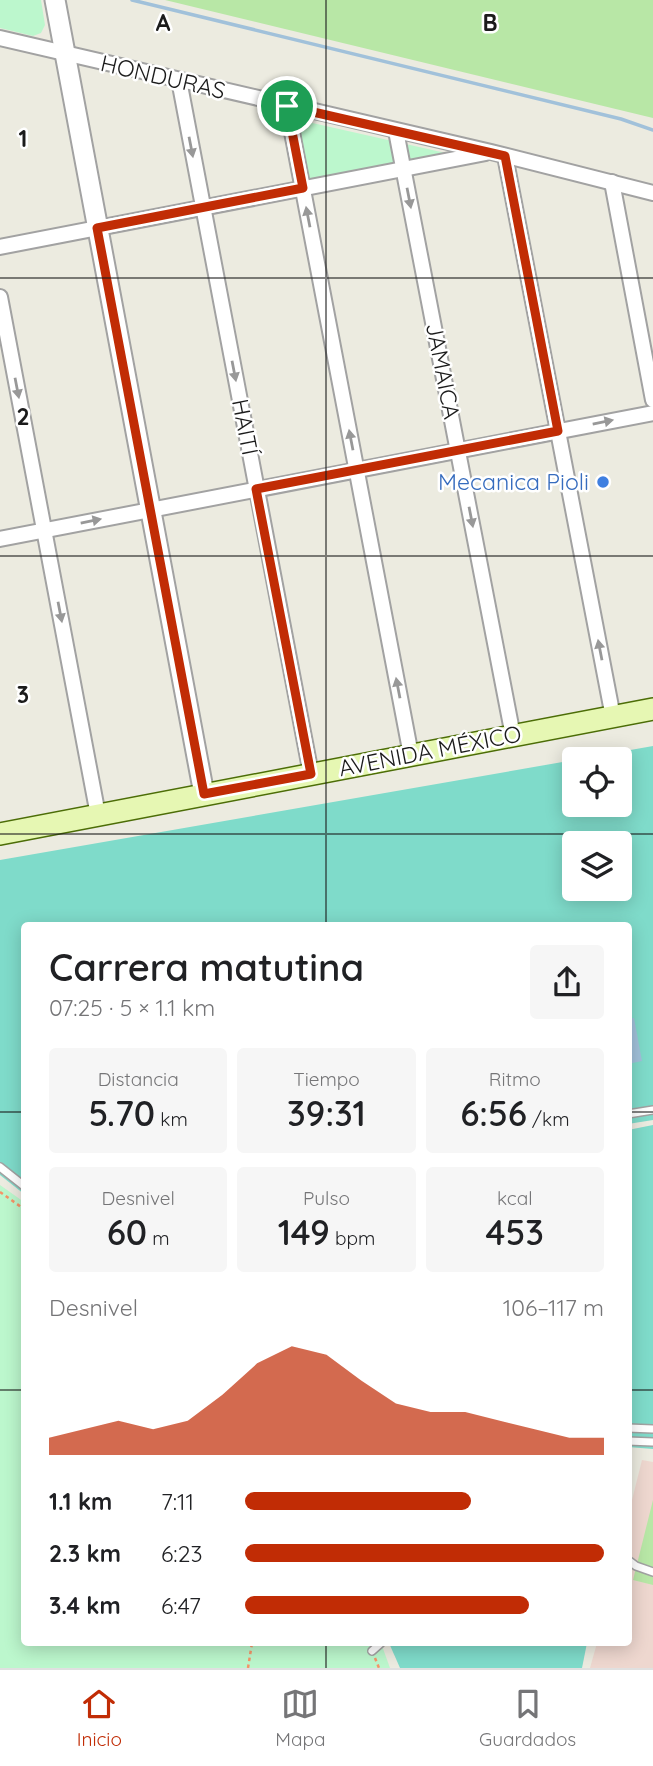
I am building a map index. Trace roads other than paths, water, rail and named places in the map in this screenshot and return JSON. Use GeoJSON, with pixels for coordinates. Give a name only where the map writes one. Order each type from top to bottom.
{"type":"FeatureCollection","features":[{"type":"Feature","properties":{"kind":"main road","name":"AVENIDA MÉXICO"},"geometry":{"type":"LineString","coordinates":[[0,834],[653,709]]}},
{"type":"Feature","properties":{"kind":"street"},"geometry":{"type":"LineString","coordinates":[[55,0],[204,794]]}},
{"type":"Feature","properties":{"kind":"street","name":"HONDURAS"},"geometry":{"type":"LineString","coordinates":[[0,38],[498,154],[653,193]]}},
{"type":"Feature","properties":{"kind":"street","name":"HAITÍ"},"geometry":{"type":"LineString","coordinates":[[179,80],[311,774]]}},
{"type":"Feature","properties":{"kind":"street"},"geometry":{"type":"LineString","coordinates":[[287,106],[411,755]]}},
{"type":"Feature","properties":{"kind":"street","name":"JAMAICA"},"geometry":{"type":"LineString","coordinates":[[396,131],[513,736]]}},
{"type":"Feature","properties":{"kind":"street"},"geometry":{"type":"LineString","coordinates":[[0,247],[403,169],[498,154],[558,431],[612,716]]}},
{"type":"Feature","properties":{"kind":"street"},"geometry":{"type":"LineString","coordinates":[[612,182],[653,400]]}},
{"type":"Feature","properties":{"kind":"street"},"geometry":{"type":"LineString","coordinates":[[0,297],[99,815]]}},
{"type":"Feature","properties":{"kind":"street"},"geometry":{"type":"LineString","coordinates":[[0,538],[653,413]]}},
{"type":"Feature","properties":{"kind":"lane"},"geometry":{"type":"LineString","coordinates":[[632,1113],[653,1110]]}},
{"type":"Feature","properties":{"kind":"lane"},"geometry":{"type":"LineString","coordinates":[[0,1167],[21,1184]]}},
{"type":"Feature","properties":{"kind":"lane"},"geometry":{"type":"LineString","coordinates":[[632,1428],[653,1429]]}},
{"type":"Feature","properties":{"kind":"lane"},"geometry":{"type":"LineString","coordinates":[[632,1440],[653,1442]]}},
{"type":"Feature","properties":{"kind":"lane"},"geometry":{"type":"LineString","coordinates":[[632,1563],[653,1572]]}},
{"type":"Feature","properties":{"kind":"lane"},"geometry":{"type":"LineString","coordinates":[[372,1651],[378,1646]]}},
{"type":"Feature","properties":{"kind":"waterway"},"geometry":{"type":"LineString","coordinates":[[132,0],[621,119],[653,130]]}},
{"type":"Feature","properties":{"kind":"place","name":"Mecanica Pioli"},"geometry":{"type":"Point","coordinates":[603,482]}}]}
